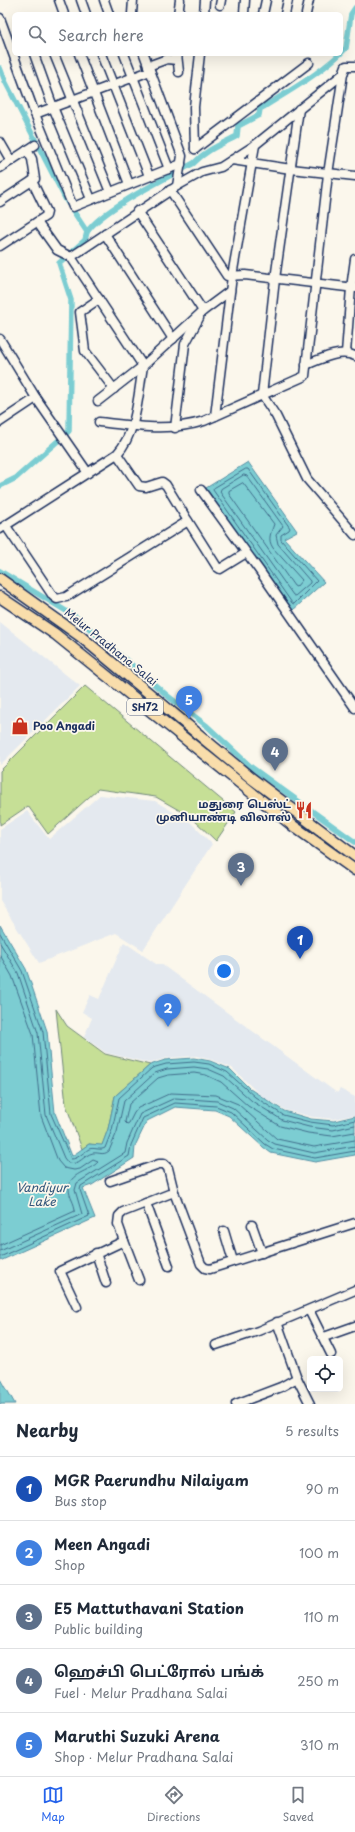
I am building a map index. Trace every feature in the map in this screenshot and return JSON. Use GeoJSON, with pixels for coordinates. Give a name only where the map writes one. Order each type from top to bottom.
{"type":"FeatureCollection","features":[{"type":"Feature","properties":{"kind":"main road","name":"Melur Pradhana Salai"},"geometry":{"type":"LineString","coordinates":[[0,579],[80,636],[251,778],[355,856]]}},
{"type":"Feature","properties":{"kind":"main road","name":"SH72"},"geometry":{"type":"LineString","coordinates":[[0,597],[54,634],[292,825],[355,870]]}},
{"type":"Feature","properties":{"kind":"street"},"geometry":{"type":"LineString","coordinates":[[59,0],[63,12]]}},
{"type":"Feature","properties":{"kind":"street"},"geometry":{"type":"LineString","coordinates":[[81,0],[85,12]]}},
{"type":"Feature","properties":{"kind":"street"},"geometry":{"type":"LineString","coordinates":[[104,0],[108,12]]}},
{"type":"Feature","properties":{"kind":"street"},"geometry":{"type":"LineString","coordinates":[[132,12],[133,0]]}},
{"type":"Feature","properties":{"kind":"street"},"geometry":{"type":"LineString","coordinates":[[178,12],[180,0]]}},
{"type":"Feature","properties":{"kind":"street"},"geometry":{"type":"LineString","coordinates":[[204,12],[205,0]]}},
{"type":"Feature","properties":{"kind":"street"},"geometry":{"type":"LineString","coordinates":[[244,12],[245,0]]}},
{"type":"Feature","properties":{"kind":"street"},"geometry":{"type":"LineString","coordinates":[[263,12],[266,0]]}},
{"type":"Feature","properties":{"kind":"street"},"geometry":{"type":"LineString","coordinates":[[285,12],[288,0]]}},
{"type":"Feature","properties":{"kind":"street"},"geometry":{"type":"LineString","coordinates":[[306,12],[309,0]]}},
{"type":"Feature","properties":{"kind":"street"},"geometry":{"type":"LineString","coordinates":[[0,18],[12,51]]}},
{"type":"Feature","properties":{"kind":"street"},"geometry":{"type":"LineString","coordinates":[[14,56],[35,114],[73,207],[149,176],[169,169],[180,169]]}},
{"type":"Feature","properties":{"kind":"street"},"geometry":{"type":"LineString","coordinates":[[35,56],[53,107],[91,199]]}},
{"type":"Feature","properties":{"kind":"street"},"geometry":{"type":"LineString","coordinates":[[55,56],[110,192]]}},
{"type":"Feature","properties":{"kind":"street"},"geometry":{"type":"LineString","coordinates":[[80,56],[129,184]]}},
{"type":"Feature","properties":{"kind":"street"},"geometry":{"type":"LineString","coordinates":[[102,56],[149,176]]}},
{"type":"Feature","properties":{"kind":"street"},"geometry":{"type":"LineString","coordinates":[[125,56],[169,169]]}},
{"type":"Feature","properties":{"kind":"street"},"geometry":{"type":"LineString","coordinates":[[145,56],[182,156],[180,169],[174,188],[227,276],[275,279],[353,288]]}},
{"type":"Feature","properties":{"kind":"street"},"geometry":{"type":"LineString","coordinates":[[200,56],[194,107],[195,149],[308,63]]}},
{"type":"Feature","properties":{"kind":"street"},"geometry":{"type":"LineString","coordinates":[[35,114],[134,77],[167,59],[177,57],[179,72]]}},
{"type":"Feature","properties":{"kind":"street"},"geometry":{"type":"LineString","coordinates":[[99,422],[132,426],[175,428],[189,425],[215,416],[305,376],[328,174],[343,74],[346,66],[355,66]]}},
{"type":"Feature","properties":{"kind":"street"},"geometry":{"type":"LineString","coordinates":[[67,255],[105,234],[174,188],[202,172],[221,167],[255,145],[343,74]]}},
{"type":"Feature","properties":{"kind":"street"},"geometry":{"type":"LineString","coordinates":[[300,109],[275,279],[262,395],[276,416],[307,479],[355,535]]}},
{"type":"Feature","properties":{"kind":"street"},"geometry":{"type":"LineString","coordinates":[[0,142],[11,161]]}},
{"type":"Feature","properties":{"kind":"street"},"geometry":{"type":"LineString","coordinates":[[215,416],[232,276],[255,145]]}},
{"type":"Feature","properties":{"kind":"street"},"geometry":{"type":"LineString","coordinates":[[0,168],[35,146]]}},
{"type":"Feature","properties":{"kind":"street"},"geometry":{"type":"LineString","coordinates":[[0,202],[35,179],[32,159],[27,150]]}},
{"type":"Feature","properties":{"kind":"street"},"geometry":{"type":"LineString","coordinates":[[232,160],[328,174],[355,176]]}},
{"type":"Feature","properties":{"kind":"street"},"geometry":{"type":"LineString","coordinates":[[0,246],[44,218],[48,212],[32,181]]}},
{"type":"Feature","properties":{"kind":"street"},"geometry":{"type":"LineString","coordinates":[[137,212],[203,311]]}},
{"type":"Feature","properties":{"kind":"street"},"geometry":{"type":"LineString","coordinates":[[38,222],[57,250],[67,255],[99,299],[143,366],[132,426],[122,449],[117,454],[3,527],[53,596],[61,600],[188,521]]}},
{"type":"Feature","properties":{"kind":"street"},"geometry":{"type":"LineString","coordinates":[[105,234],[173,339]]}},
{"type":"Feature","properties":{"kind":"street"},"geometry":{"type":"LineString","coordinates":[[346,353],[355,259]]}},
{"type":"Feature","properties":{"kind":"street"},"geometry":{"type":"LineString","coordinates":[[98,401],[143,366],[203,311],[230,291]]}},
{"type":"Feature","properties":{"kind":"street"},"geometry":{"type":"LineString","coordinates":[[99,299],[80,312],[85,351],[114,389]]}},
{"type":"Feature","properties":{"kind":"street"},"geometry":{"type":"LineString","coordinates":[[175,428],[185,344],[203,311]]}},
{"type":"Feature","properties":{"kind":"street"},"geometry":{"type":"LineString","coordinates":[[0,339],[36,398],[88,473]]}},
{"type":"Feature","properties":{"kind":"street"},"geometry":{"type":"LineString","coordinates":[[306,364],[329,356],[346,353],[355,356]]}},
{"type":"Feature","properties":{"kind":"street"},"geometry":{"type":"LineString","coordinates":[[0,422],[36,398]]}},
{"type":"Feature","properties":{"kind":"street"},"geometry":{"type":"LineString","coordinates":[[117,454],[139,486],[146,487],[162,482],[166,485],[217,567],[223,568],[246,553]]}},
{"type":"Feature","properties":{"kind":"street"},"geometry":{"type":"LineString","coordinates":[[200,490],[355,708]]}},
{"type":"Feature","properties":{"kind":"street"},"geometry":{"type":"LineString","coordinates":[[110,1181],[160,1164],[164,1164],[168,1168],[174,1192],[201,1264],[204,1268],[210,1269],[355,1223]]}},
{"type":"Feature","properties":{"kind":"street"},"geometry":{"type":"LineString","coordinates":[[138,1280],[118,1224],[119,1216],[123,1212],[174,1192]]}},
{"type":"Feature","properties":{"kind":"street"},"geometry":{"type":"LineString","coordinates":[[146,1203],[169,1266]]}},
{"type":"Feature","properties":{"kind":"street"},"geometry":{"type":"LineString","coordinates":[[252,1225],[262,1253]]}},
{"type":"Feature","properties":{"kind":"street"},"geometry":{"type":"LineString","coordinates":[[224,1231],[233,1261]]}},
{"type":"Feature","properties":{"kind":"street"},"geometry":{"type":"LineString","coordinates":[[77,1307],[60,1271],[124,1241]]}},
{"type":"Feature","properties":{"kind":"street"},"geometry":{"type":"LineString","coordinates":[[96,1253],[106,1283]]}},
{"type":"Feature","properties":{"kind":"street"},"geometry":{"type":"LineString","coordinates":[[216,1345],[258,1331],[355,1290]]}},
{"type":"Feature","properties":{"kind":"street"},"geometry":{"type":"LineString","coordinates":[[309,1310],[324,1337],[331,1354]]}},
{"type":"Feature","properties":{"kind":"street"},"geometry":{"type":"LineString","coordinates":[[277,1322],[298,1378],[310,1404]]}},
{"type":"Feature","properties":{"kind":"street"},"geometry":{"type":"LineString","coordinates":[[324,1337],[354,1328]]}},
{"type":"Feature","properties":{"kind":"street"},"geometry":{"type":"LineString","coordinates":[[236,1404],[281,1387],[298,1378]]}},
{"type":"Feature","properties":{"kind":"shaded area","name":"Poo Angadi"},"geometry":{"type":"Polygon","coordinates":[[[0,622],[80,686],[0,765],[0,622]]]}},
{"type":"Feature","properties":{"kind":"shaded area"},"geometry":{"type":"Polygon","coordinates":[[[100,795],[155,801],[190,822],[212,844],[143,950],[116,933],[39,963],[0,901],[0,829],[27,811],[49,839],[100,795]]]}},
{"type":"Feature","properties":{"kind":"shaded area"},"geometry":{"type":"Polygon","coordinates":[[[124,942],[156,964],[161,964],[337,1093],[340,1089],[355,1097],[355,1115],[334,1119],[312,1117],[285,1110],[259,1094],[232,1068],[212,1060],[196,1056],[167,1058],[150,1063],[106,1053],[84,1037],[92,1018],[82,1012],[90,995],[99,999],[124,942]]]}},
{"type":"Feature","properties":{"kind":"green space"},"geometry":{"type":"Polygon","coordinates":[[[85,686],[236,812],[216,841],[191,817],[156,797],[98,789],[48,834],[28,806],[0,825],[0,771],[85,686]]]}},
{"type":"Feature","properties":{"kind":"green space"},"geometry":{"type":"Polygon","coordinates":[[[56,1009],[67,1026],[105,1054],[150,1065],[115,1096],[108,1129],[102,1146],[89,1144],[82,1149],[66,1105],[56,1009]]]}},
{"type":"Feature","properties":{"kind":"water"},"geometry":{"type":"Polygon","coordinates":[[[248,462],[297,531],[284,538],[324,582],[292,611],[206,488],[248,462]]]}},
{"type":"Feature","properties":{"kind":"water","name":"Vandiyur Lake"},"geometry":{"type":"Polygon","coordinates":[[[0,925],[26,969],[47,1031],[55,1113],[72,1156],[89,1144],[102,1145],[108,1129],[115,1096],[150,1065],[165,1060],[194,1058],[210,1061],[230,1069],[250,1089],[284,1111],[311,1119],[334,1121],[355,1116],[355,1155],[315,1162],[271,1153],[229,1116],[215,1110],[175,1107],[147,1121],[135,1146],[134,1158],[92,1185],[83,1188],[95,1218],[0,1261],[0,925]]]}},
{"type":"Feature","properties":{"kind":"water"},"geometry":{"type":"Polygon","coordinates":[[[0,1377],[15,1404],[0,1404],[0,1377]]]}},
{"type":"Feature","properties":{"kind":"waterway"},"geometry":{"type":"LineString","coordinates":[[343,51],[346,48],[351,14],[355,8]]}},
{"type":"Feature","properties":{"kind":"waterway"},"geometry":{"type":"LineString","coordinates":[[87,232],[106,213],[136,194],[194,163],[209,151],[237,136],[238,126],[259,115],[260,109],[312,77],[338,56]]}},
{"type":"Feature","properties":{"kind":"waterway"},"geometry":{"type":"LineString","coordinates":[[0,68],[5,81],[66,200],[87,232],[85,240],[59,263],[71,300],[69,431],[16,478],[0,486]]}},
{"type":"Feature","properties":{"kind":"waterway"},"geometry":{"type":"LineString","coordinates":[[0,571],[76,617],[169,697],[207,726],[251,767],[355,842]]}},
{"type":"Feature","properties":{"kind":"place","name":"Maruthi Suzuki Arena"},"geometry":{"type":"Point","coordinates":[189,719]}},
{"type":"Feature","properties":{"kind":"place","name":"Poo Angadi"},"geometry":{"type":"Point","coordinates":[20,726]}},
{"type":"Feature","properties":{"kind":"place","name":"ஹெச்பி பெட்ரோல் பங்க்"},"geometry":{"type":"Point","coordinates":[275,771]}},
{"type":"Feature","properties":{"kind":"place","name":"மதுரை பெஸ்ட் முனியாண்டி விலாஸ்"},"geometry":{"type":"Point","coordinates":[304,810]}},
{"type":"Feature","properties":{"kind":"place","name":"E5 Mattuthavani Station"},"geometry":{"type":"Point","coordinates":[241,886]}},
{"type":"Feature","properties":{"kind":"place","name":"MGR Paerundhu Nilaiyam"},"geometry":{"type":"Point","coordinates":[300,959]}},
{"type":"Feature","properties":{"kind":"place","name":"Meen Angadi"},"geometry":{"type":"Point","coordinates":[168,1027]}}]}
